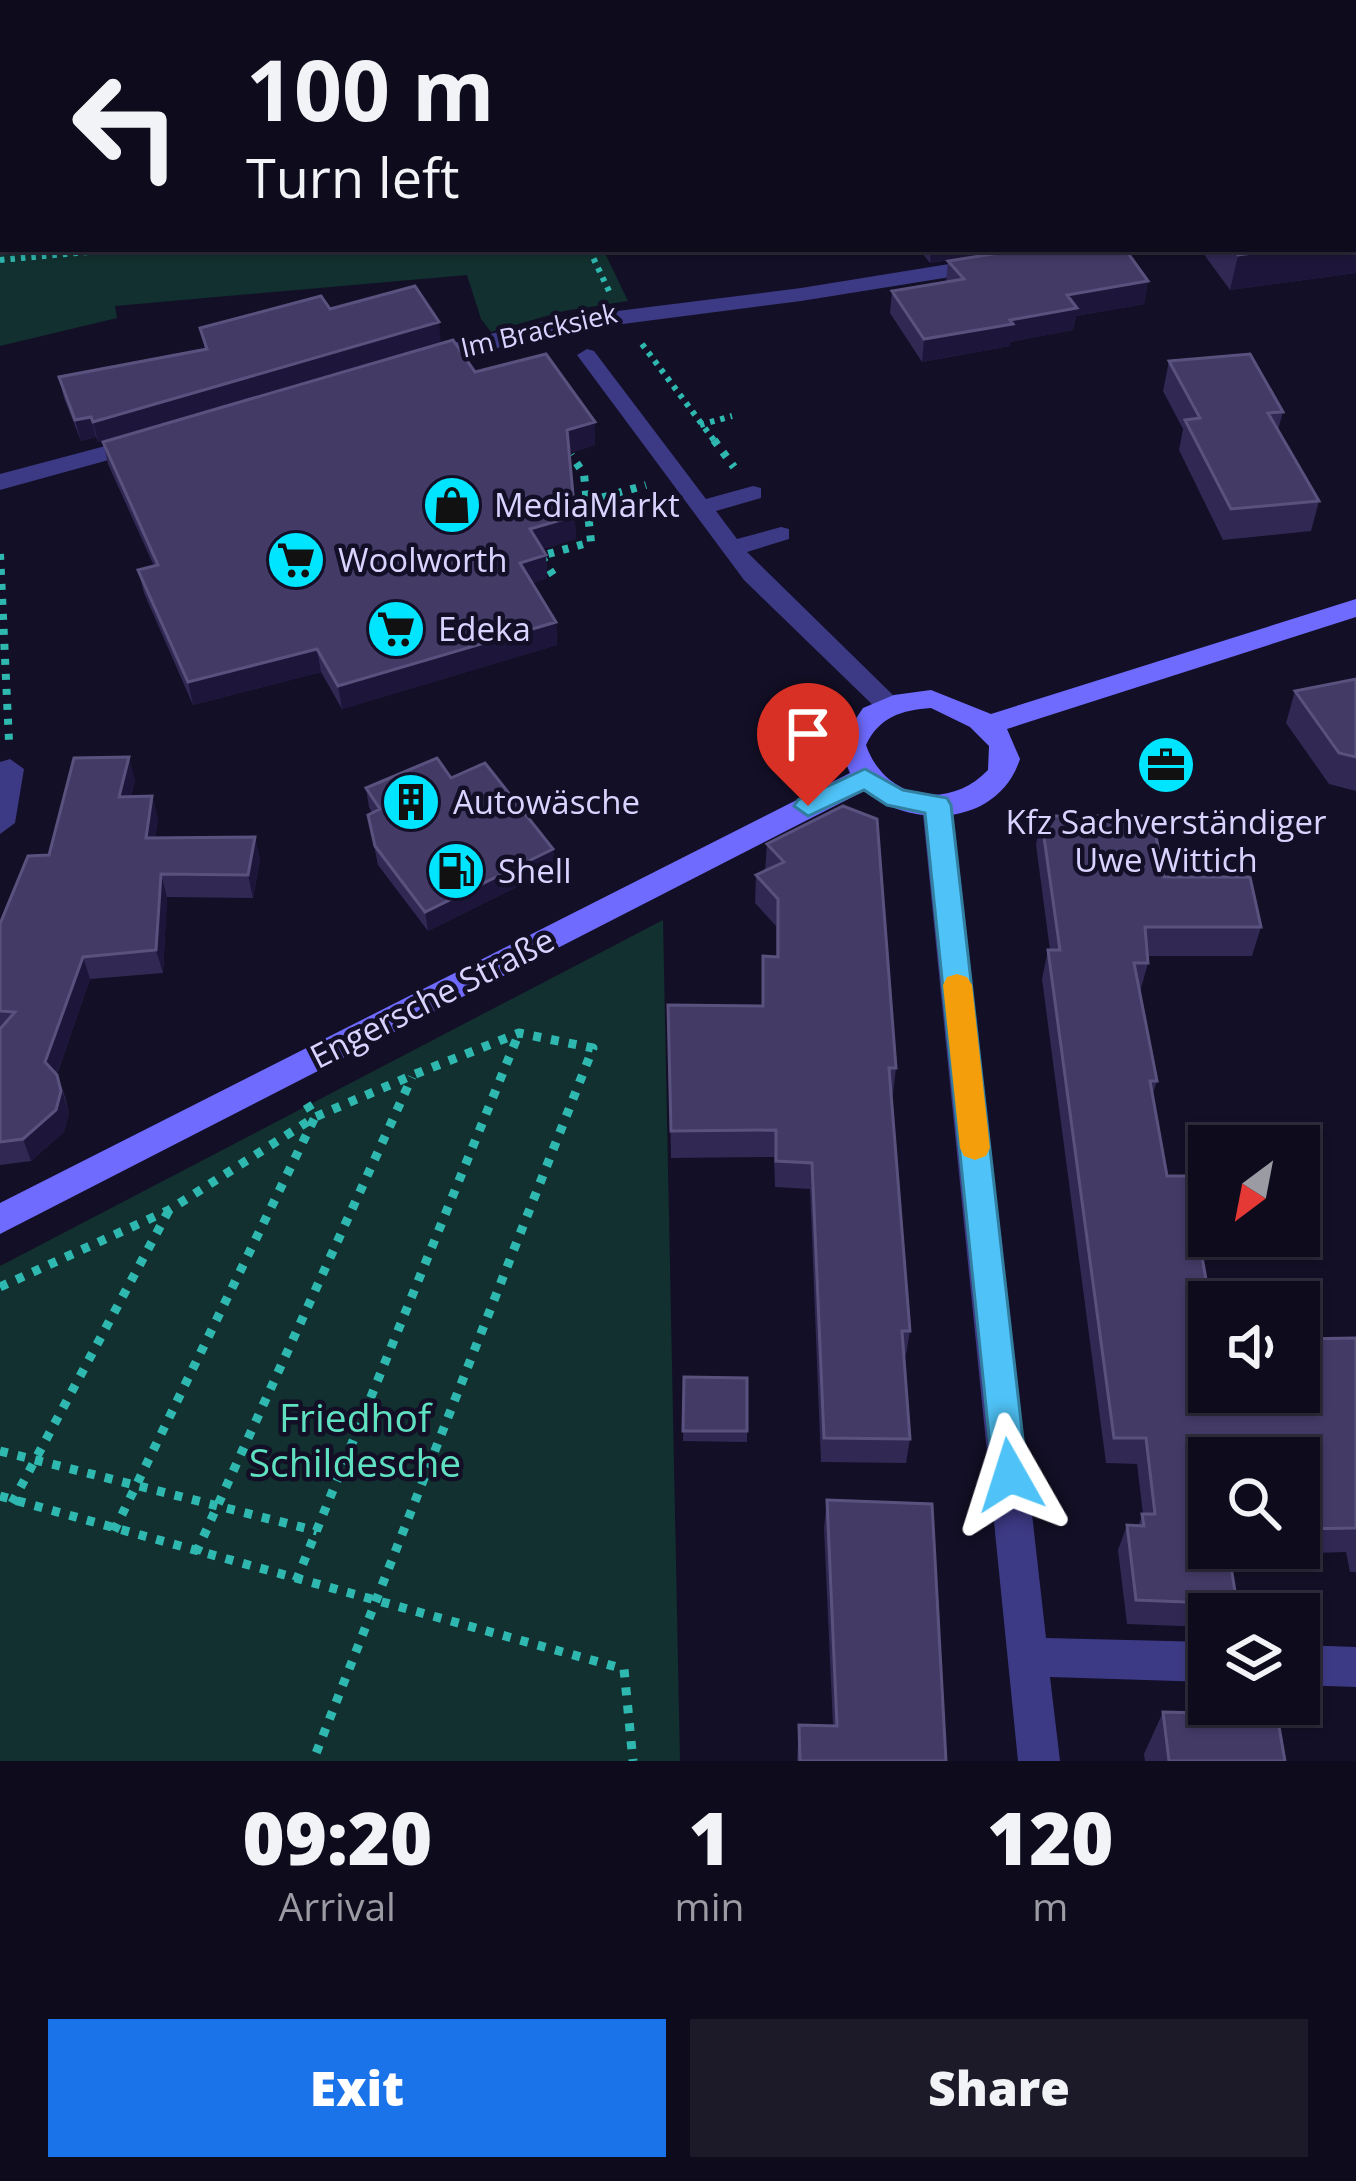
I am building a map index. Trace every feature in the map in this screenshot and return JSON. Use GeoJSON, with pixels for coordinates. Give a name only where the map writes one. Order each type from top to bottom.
{"type":"FeatureCollection","features":[{"type":"Feature","properties":{"kind":"main road"},"geometry":{"type":"LineString","coordinates":[[990,724],[1356,608]]}},
{"type":"Feature","properties":{"kind":"main road"},"geometry":{"type":"LineString","coordinates":[[932,699],[954,704],[990,724],[1001,742],[1004,760],[998,777],[984,791],[963,801],[938,805],[896,799],[865,778],[852,745],[870,715],[888,705],[932,699]]}},
{"type":"Feature","properties":{"kind":"main road","name":"Engersche Straße"},"geometry":{"type":"LineString","coordinates":[[0,1219],[865,778]]}},
{"type":"Feature","properties":{"kind":"street","name":"Im Bracksiek"},"geometry":{"type":"LineString","coordinates":[[390,372],[523,328],[618,312],[775,298],[1022,259]]}},
{"type":"Feature","properties":{"kind":"street"},"geometry":{"type":"LineString","coordinates":[[0,482],[170,435]]}},
{"type":"Feature","properties":{"kind":"street"},"geometry":{"type":"LineString","coordinates":[[0,824],[9,755]]}},
{"type":"Feature","properties":{"kind":"street"},"geometry":{"type":"LineString","coordinates":[[938,805],[1040,1761]]}},
{"type":"Feature","properties":{"kind":"street"},"geometry":{"type":"LineString","coordinates":[[1029,1657],[1188,1661]]}},
{"type":"Feature","properties":{"kind":"street"},"geometry":{"type":"LineString","coordinates":[[1320,1665],[1356,1666]]}},
{"type":"Feature","properties":{"kind":"lane"},"geometry":{"type":"LineString","coordinates":[[587,355],[765,589],[888,705]]}},
{"type":"Feature","properties":{"kind":"lane"},"geometry":{"type":"LineString","coordinates":[[702,507],[753,493]]}},
{"type":"Feature","properties":{"kind":"lane"},"geometry":{"type":"LineString","coordinates":[[731,548],[781,534]]}},
{"type":"Feature","properties":{"kind":"path"},"geometry":{"type":"LineString","coordinates":[[0,260],[89,252]]}},
{"type":"Feature","properties":{"kind":"path"},"geometry":{"type":"LineString","coordinates":[[590,252],[618,312],[738,472]]}},
{"type":"Feature","properties":{"kind":"path"},"geometry":{"type":"LineString","coordinates":[[700,424],[732,416]]}},
{"type":"Feature","properties":{"kind":"path"},"geometry":{"type":"LineString","coordinates":[[553,574],[541,556],[591,542],[584,474],[571,454]]}},
{"type":"Feature","properties":{"kind":"path"},"geometry":{"type":"LineString","coordinates":[[573,506],[664,480]]}},
{"type":"Feature","properties":{"kind":"path"},"geometry":{"type":"LineString","coordinates":[[0,554],[9,755]]}},
{"type":"Feature","properties":{"kind":"path"},"geometry":{"type":"LineString","coordinates":[[296,1581],[519,1033]]}},
{"type":"Feature","properties":{"kind":"path"},"geometry":{"type":"LineString","coordinates":[[0,1287],[170,1210],[315,1117],[519,1033],[593,1048],[314,1761]]}},
{"type":"Feature","properties":{"kind":"path"},"geometry":{"type":"LineString","coordinates":[[196,1553],[413,1076]]}},
{"type":"Feature","properties":{"kind":"path"},"geometry":{"type":"LineString","coordinates":[[114,1531],[315,1117]]}},
{"type":"Feature","properties":{"kind":"path"},"geometry":{"type":"LineString","coordinates":[[12,1503],[170,1210]]}},
{"type":"Feature","properties":{"kind":"path"},"geometry":{"type":"LineString","coordinates":[[0,1450],[317,1531]]}},
{"type":"Feature","properties":{"kind":"path"},"geometry":{"type":"LineString","coordinates":[[0,1496],[625,1670],[633,1761]]}},
{"type":"Feature","properties":{"kind":"green space"},"geometry":{"type":"Polygon","coordinates":[[[0,252],[604,252],[628,301],[564,311],[491,332],[481,319],[467,275],[115,306],[117,318],[0,346],[0,252]]]}},
{"type":"Feature","properties":{"kind":"green space","name":"Friedhof Schildesche"},"geometry":{"type":"Polygon","coordinates":[[[663,920],[680,1761],[0,1761],[0,1266],[663,920]]]}},
{"type":"Feature","properties":{"kind":"building"},"geometry":{"type":"Polygon","coordinates":[[[1005,252],[1127,252],[1148,281],[1067,295],[1077,308],[924,339],[892,291],[964,279],[948,261],[1005,252]]]}},
{"type":"Feature","properties":{"kind":"building"},"geometry":{"type":"Polygon","coordinates":[[[415,286],[439,322],[93,422],[91,417],[75,420],[59,377],[207,349],[200,328],[321,296],[330,309],[415,286]]]}},
{"type":"Feature","properties":{"kind":"building"},"geometry":{"type":"Polygon","coordinates":[[[453,340],[475,372],[546,354],[595,422],[567,430],[575,516],[530,529],[546,555],[520,563],[556,622],[338,686],[317,649],[188,682],[138,570],[158,565],[103,442],[453,340]]]}},
{"type":"Feature","properties":{"kind":"building"},"geometry":{"type":"Polygon","coordinates":[[[1250,354],[1283,412],[1268,413],[1319,501],[1231,509],[1185,420],[1200,418],[1169,361],[1250,354]]]}},
{"type":"Feature","properties":{"kind":"building"},"geometry":{"type":"Polygon","coordinates":[[[1356,679],[1356,757],[1339,753],[1295,691],[1356,679]]]}},
{"type":"Feature","properties":{"kind":"building"},"geometry":{"type":"Polygon","coordinates":[[[129,757],[119,797],[152,796],[146,838],[255,837],[248,875],[161,874],[156,950],[83,957],[45,1062],[57,1075],[61,1091],[56,1110],[23,1139],[0,1142],[0,1029],[15,1012],[0,1011],[0,924],[28,856],[49,855],[74,758],[129,757]]]}},
{"type":"Feature","properties":{"kind":"building"},"geometry":{"type":"Polygon","coordinates":[[[437,758],[451,778],[485,763],[553,849],[425,912],[375,846],[368,815],[380,809],[366,788],[437,758]]]}},
{"type":"Feature","properties":{"kind":"building"},"geometry":{"type":"Polygon","coordinates":[[[843,806],[877,819],[896,1068],[889,1068],[910,1331],[902,1331],[910,1439],[824,1438],[812,1163],[776,1161],[776,1130],[671,1131],[668,1005],[763,1006],[763,956],[778,957],[778,899],[756,875],[784,862],[767,844],[843,806]]]}},
{"type":"Feature","properties":{"kind":"building"},"geometry":{"type":"Polygon","coordinates":[[[1041,816],[1152,816],[1164,877],[1250,877],[1261,927],[1145,927],[1148,963],[1134,963],[1157,1081],[1150,1081],[1167,1176],[1188,1176],[1188,1257],[1202,1257],[1206,1281],[1188,1281],[1188,1413],[1320,1413],[1320,1339],[1356,1338],[1356,1528],[1320,1529],[1320,1437],[1188,1437],[1188,1569],[1231,1569],[1235,1593],[1188,1593],[1188,1602],[1136,1600],[1127,1525],[1144,1526],[1142,1514],[1155,1514],[1146,1438],[1114,1438],[1048,950],[1060,950],[1041,816]]]}},
{"type":"Feature","properties":{"kind":"building"},"geometry":{"type":"Polygon","coordinates":[[[684,1377],[747,1378],[747,1431],[683,1431],[684,1377]]]}},
{"type":"Feature","properties":{"kind":"building"},"geometry":{"type":"Polygon","coordinates":[[[827,1500],[932,1504],[946,1761],[800,1761],[799,1725],[837,1726],[827,1500]]]}},
{"type":"Feature","properties":{"kind":"building"},"geometry":{"type":"Polygon","coordinates":[[[1163,1712],[1188,1713],[1188,1725],[1279,1725],[1285,1761],[1169,1761],[1163,1712]]]}},
{"type":"Feature","properties":{"kind":"slow traffic"},"geometry":{"type":"LineString","coordinates":[[957,985],[975,1148]]}},
{"type":"Feature","properties":{"kind":"place","name":"MediaMarkt"},"geometry":{"type":"Point","coordinates":[452,505]}},
{"type":"Feature","properties":{"kind":"place","name":"Woolworth"},"geometry":{"type":"Point","coordinates":[296,560]}},
{"type":"Feature","properties":{"kind":"place","name":"Edeka"},"geometry":{"type":"Point","coordinates":[396,629]}},
{"type":"Feature","properties":{"kind":"place","name":"Kfz Sachverständiger Uwe Wittich"},"geometry":{"type":"Point","coordinates":[1166,765]}},
{"type":"Feature","properties":{"kind":"place","name":"Autowäsche"},"geometry":{"type":"Point","coordinates":[411,802]}},
{"type":"Feature","properties":{"kind":"place","name":"Shell"},"geometry":{"type":"Point","coordinates":[456,871]}},
{"type":"Feature","properties":{"kind":"route"},"geometry":{"type":"LineString","coordinates":[[808,806],[865,778],[896,799],[938,805],[1010,1475]]}}]}
